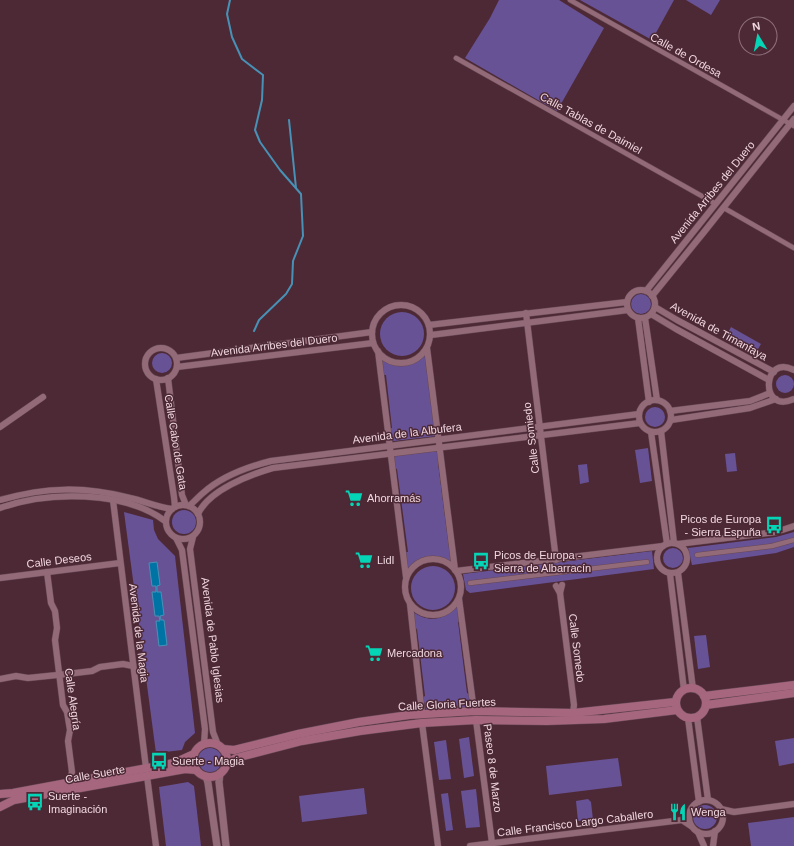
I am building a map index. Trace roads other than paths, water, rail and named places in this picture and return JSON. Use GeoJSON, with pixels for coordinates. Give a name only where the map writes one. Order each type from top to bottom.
{"type":"FeatureCollection","features":[{"type":"Feature","properties":{"kind":"main road"},"geometry":{"type":"LineString","coordinates":[[705,700],[794,684]]}},
{"type":"Feature","properties":{"kind":"main road"},"geometry":{"type":"LineString","coordinates":[[689,689],[700,692],[705,700],[702,713],[696,717],[688,718],[676,706],[678,695],[689,689]]}},
{"type":"Feature","properties":{"kind":"main road"},"geometry":{"type":"LineString","coordinates":[[705,700],[794,693]]}},
{"type":"Feature","properties":{"kind":"main road","name":"Calle Gloria Fuertes"},"geometry":{"type":"LineString","coordinates":[[220,747],[234,750],[298,734],[359,722],[422,714],[474,711],[576,710],[676,706]]}},
{"type":"Feature","properties":{"kind":"main road","name":"Calle Gloria Fuertes"},"geometry":{"type":"LineString","coordinates":[[226,764],[236,758],[302,741],[360,731],[422,723],[476,720],[590,720],[676,706]]}},
{"type":"Feature","properties":{"kind":"main road"},"geometry":{"type":"LineString","coordinates":[[209,743],[220,747],[226,756],[226,764],[220,773],[213,777],[201,774],[196,770],[193,762],[194,754],[198,748],[209,743]]}},
{"type":"Feature","properties":{"kind":"main road","name":"Calle Suerte"},"geometry":{"type":"LineString","coordinates":[[0,807],[14,800],[146,772],[174,763],[194,754]]}},
{"type":"Feature","properties":{"kind":"main road","name":"Calle Suerte"},"geometry":{"type":"LineString","coordinates":[[0,794],[146,772],[186,769],[196,770]]}},
{"type":"Feature","properties":{"kind":"street","name":"Calle de Ordesa"},"geometry":{"type":"LineString","coordinates":[[570,0],[783,120],[793,123]]}},
{"type":"Feature","properties":{"kind":"street","name":"Calle Tablas de Daimiel"},"geometry":{"type":"LineString","coordinates":[[456,58],[716,204]]}},
{"type":"Feature","properties":{"kind":"street","name":"Avenida Arribes del Duero"},"geometry":{"type":"LineString","coordinates":[[646,291],[794,106]]}},
{"type":"Feature","properties":{"kind":"street","name":"Avenida Arribes del Duero"},"geometry":{"type":"LineString","coordinates":[[652,296],[793,123]]}},
{"type":"Feature","properties":{"kind":"street"},"geometry":{"type":"LineString","coordinates":[[724,208],[794,248]]}},
{"type":"Feature","properties":{"kind":"street"},"geometry":{"type":"LineString","coordinates":[[642,290],[646,291],[652,296],[655,307],[651,314],[645,318],[634,317],[628,310],[626,302],[630,294],[642,290]]}},
{"type":"Feature","properties":{"kind":"street"},"geometry":{"type":"LineString","coordinates":[[429,325],[626,302]]}},
{"type":"Feature","properties":{"kind":"street"},"geometry":{"type":"LineString","coordinates":[[398,305],[408,305],[417,309],[425,316],[429,325],[431,335],[427,348],[421,356],[413,361],[403,363],[394,362],[385,358],[373,343],[372,332],[374,322],[380,313],[388,308],[398,305]]}},
{"type":"Feature","properties":{"kind":"street","name":"Avenida de Timanfaya"},"geometry":{"type":"LineString","coordinates":[[655,307],[774,372]]}},
{"type":"Feature","properties":{"kind":"street"},"geometry":{"type":"LineString","coordinates":[[431,335],[628,310]]}},
{"type":"Feature","properties":{"kind":"street","name":"Calle Somiedo"},"geometry":{"type":"LineString","coordinates":[[526,313],[556,560]]}},
{"type":"Feature","properties":{"kind":"street","name":"Avenida de Timanfaya"},"geometry":{"type":"LineString","coordinates":[[651,314],[769,380]]}},
{"type":"Feature","properties":{"kind":"street"},"geometry":{"type":"LineString","coordinates":[[638,318],[649,402]]}},
{"type":"Feature","properties":{"kind":"street"},"geometry":{"type":"LineString","coordinates":[[645,318],[657,400]]}},
{"type":"Feature","properties":{"kind":"street","name":"Avenida Arribes del Duero"},"geometry":{"type":"LineString","coordinates":[[176,358],[372,332]]}},
{"type":"Feature","properties":{"kind":"street","name":"Avenida Arribes del Duero"},"geometry":{"type":"LineString","coordinates":[[177,367],[373,343]]}},
{"type":"Feature","properties":{"kind":"street"},"geometry":{"type":"LineString","coordinates":[[410,604],[423,614],[431,616],[440,615],[448,612],[454,606],[459,599],[462,587],[456,570],[427,348]]}},
{"type":"Feature","properties":{"kind":"street"},"geometry":{"type":"LineString","coordinates":[[153,349],[169,349],[176,358],[177,367],[168,378],[156,379],[148,373],[145,368],[146,357],[153,349]]}},
{"type":"Feature","properties":{"kind":"street"},"geometry":{"type":"LineString","coordinates":[[378,351],[406,577],[405,592],[410,604],[422,714]]}},
{"type":"Feature","properties":{"kind":"street"},"geometry":{"type":"LineString","coordinates":[[793,368],[782,368],[774,372],[768,384],[770,392],[776,399],[785,402],[794,399]]}},
{"type":"Feature","properties":{"kind":"street","name":"Calle Cabo de Gata"},"geometry":{"type":"LineString","coordinates":[[168,378],[182,495],[188,506]]}},
{"type":"Feature","properties":{"kind":"street","name":"Calle Cabo de Gata"},"geometry":{"type":"LineString","coordinates":[[156,379],[174,497],[173,508]]}},
{"type":"Feature","properties":{"kind":"street"},"geometry":{"type":"LineString","coordinates":[[670,411],[750,401],[770,392]]}},
{"type":"Feature","properties":{"kind":"street"},"geometry":{"type":"LineString","coordinates":[[0,427],[43,397]]}},
{"type":"Feature","properties":{"kind":"street"},"geometry":{"type":"LineString","coordinates":[[671,420],[750,408],[776,399]]}},
{"type":"Feature","properties":{"kind":"street"},"geometry":{"type":"LineString","coordinates":[[657,400],[665,404],[670,411],[671,420],[666,428],[661,431],[651,432],[640,423],[639,414],[641,409],[649,402],[657,400]]}},
{"type":"Feature","properties":{"kind":"street","name":"Avenida de la Albufera"},"geometry":{"type":"LineString","coordinates":[[188,506],[204,492],[223,479],[251,466],[290,457],[639,414]]}},
{"type":"Feature","properties":{"kind":"street","name":"Avenida de la Albufera"},"geometry":{"type":"LineString","coordinates":[[198,514],[201,508],[212,497],[226,487],[253,474],[291,465],[640,423]]}},
{"type":"Feature","properties":{"kind":"street"},"geometry":{"type":"LineString","coordinates":[[661,431],[671,544]]}},
{"type":"Feature","properties":{"kind":"street"},"geometry":{"type":"LineString","coordinates":[[651,432],[671,544]]}},
{"type":"Feature","properties":{"kind":"street"},"geometry":{"type":"LineString","coordinates":[[0,500],[35,492],[69,489],[106,492],[132,498],[162,508],[173,508],[180,505],[188,506],[194,509],[198,514],[201,524],[197,533],[193,537],[182,540],[176,538],[168,531],[166,517],[173,508]]}},
{"type":"Feature","properties":{"kind":"street"},"geometry":{"type":"LineString","coordinates":[[0,508],[26,500],[56,496],[70,496],[113,500],[156,514],[166,521]]}},
{"type":"Feature","properties":{"kind":"street","name":"Avenida de la Magia"},"geometry":{"type":"LineString","coordinates":[[113,500],[156,846]]}},
{"type":"Feature","properties":{"kind":"street"},"geometry":{"type":"LineString","coordinates":[[406,577],[417,564],[425,560],[442,560],[456,570],[556,560],[671,544],[776,532],[794,526]]}},
{"type":"Feature","properties":{"kind":"street","name":"Avenida de Pablo Iglesias"},"geometry":{"type":"LineString","coordinates":[[193,537],[190,549],[213,732],[220,747]]}},
{"type":"Feature","properties":{"kind":"street","name":"Avenida de Pablo Iglesias"},"geometry":{"type":"LineString","coordinates":[[176,538],[182,550],[205,730],[204,744]]}},
{"type":"Feature","properties":{"kind":"street"},"geometry":{"type":"LineString","coordinates":[[696,555],[772,546],[794,540]]}},
{"type":"Feature","properties":{"kind":"street"},"geometry":{"type":"LineString","coordinates":[[671,544],[686,550],[688,561],[683,570],[678,573],[670,574],[659,567],[657,560],[658,552],[671,544]]}},
{"type":"Feature","properties":{"kind":"street"},"geometry":{"type":"LineString","coordinates":[[470,583],[647,562]]}},
{"type":"Feature","properties":{"kind":"street","name":"Calle Deseos"},"geometry":{"type":"LineString","coordinates":[[0,578],[120,563]]}},
{"type":"Feature","properties":{"kind":"street","name":"Calle Alegría"},"geometry":{"type":"LineString","coordinates":[[47,572],[51,603],[55,611],[57,628],[55,640],[63,705],[67,712],[70,730],[68,741],[72,772],[69,783]]}},
{"type":"Feature","properties":{"kind":"street"},"geometry":{"type":"LineString","coordinates":[[678,573],[689,689]]}},
{"type":"Feature","properties":{"kind":"street"},"geometry":{"type":"LineString","coordinates":[[670,574],[689,689]]}},
{"type":"Feature","properties":{"kind":"street","name":"Calle Somedo"},"geometry":{"type":"LineString","coordinates":[[559,586],[576,710]]}},
{"type":"Feature","properties":{"kind":"street"},"geometry":{"type":"LineString","coordinates":[[459,599],[474,711]]}},
{"type":"Feature","properties":{"kind":"street"},"geometry":{"type":"LineString","coordinates":[[0,679],[16,676],[28,678],[60,675],[92,671],[100,667],[123,664],[133,666]]}},
{"type":"Feature","properties":{"kind":"street"},"geometry":{"type":"LineString","coordinates":[[696,717],[708,800]]}},
{"type":"Feature","properties":{"kind":"street"},"geometry":{"type":"LineString","coordinates":[[688,718],[699,802]]}},
{"type":"Feature","properties":{"kind":"street","name":"Paseo 8 de Marzo"},"geometry":{"type":"LineString","coordinates":[[476,720],[492,843]]}},
{"type":"Feature","properties":{"kind":"street"},"geometry":{"type":"LineString","coordinates":[[422,723],[438,846]]}},
{"type":"Feature","properties":{"kind":"street"},"geometry":{"type":"LineString","coordinates":[[220,773],[219,783],[226,846]]}},
{"type":"Feature","properties":{"kind":"street"},"geometry":{"type":"LineString","coordinates":[[206,776],[216,846]]}},
{"type":"Feature","properties":{"kind":"street"},"geometry":{"type":"LineString","coordinates":[[704,846],[698,832],[682,820],[694,805],[708,800],[715,802],[721,809],[723,816],[722,822]]}},
{"type":"Feature","properties":{"kind":"street"},"geometry":{"type":"LineString","coordinates":[[721,809],[734,812],[794,804]]}},
{"type":"Feature","properties":{"kind":"street"},"geometry":{"type":"LineString","coordinates":[[690,811],[689,818],[692,826]]}},
{"type":"Feature","properties":{"kind":"street"},"geometry":{"type":"LineString","coordinates":[[713,846],[716,831],[722,822],[734,812]]}},
{"type":"Feature","properties":{"kind":"street","name":"Calle Francisco Largo Caballero"},"geometry":{"type":"LineString","coordinates":[[470,846],[682,820]]}},
{"type":"Feature","properties":{"kind":"street"},"geometry":{"type":"LineString","coordinates":[[698,832],[707,834],[716,831]]}},
{"type":"Feature","properties":{"kind":"water"},"geometry":{"type":"Polygon","coordinates":[[[157,562],[160,585],[157,586],[157,592],[161,592],[164,615],[160,616],[161,620],[164,620],[167,645],[159,646],[156,621],[160,621],[159,616],[155,616],[152,592],[156,592],[156,586],[152,586],[149,563],[157,562]]]}},
{"type":"Feature","properties":{"kind":"waterway"},"geometry":{"type":"LineString","coordinates":[[230,0],[227,14],[232,37],[242,59],[263,75],[262,100],[255,130],[260,142],[280,170],[301,194],[303,236],[293,261],[292,284],[286,294],[259,320],[254,331]]}},
{"type":"Feature","properties":{"kind":"waterway"},"geometry":{"type":"LineString","coordinates":[[289,120],[296,188]]}},
{"type":"Feature","properties":{"kind":"place","name":"Ahorramás"},"geometry":{"type":"Point","coordinates":[354,498]}},
{"type":"Feature","properties":{"kind":"place","name":"Picos de Europa - Sierra Espuña"},"geometry":{"type":"Point","coordinates":[774,525]}},
{"type":"Feature","properties":{"kind":"place","name":"Lidl"},"geometry":{"type":"Point","coordinates":[364,560]}},
{"type":"Feature","properties":{"kind":"place","name":"Picos de Europa - Sierra de Albarracín"},"geometry":{"type":"Point","coordinates":[481,561]}},
{"type":"Feature","properties":{"kind":"place","name":"Mercadona"},"geometry":{"type":"Point","coordinates":[374,653]}},
{"type":"Feature","properties":{"kind":"place","name":"Suerte - Magia"},"geometry":{"type":"Point","coordinates":[159,761]}},
{"type":"Feature","properties":{"kind":"place","name":"Suerte - Imaginación"},"geometry":{"type":"Point","coordinates":[35,802]}},
{"type":"Feature","properties":{"kind":"place","name":"Wenga"},"geometry":{"type":"Point","coordinates":[678,812]}}]}
